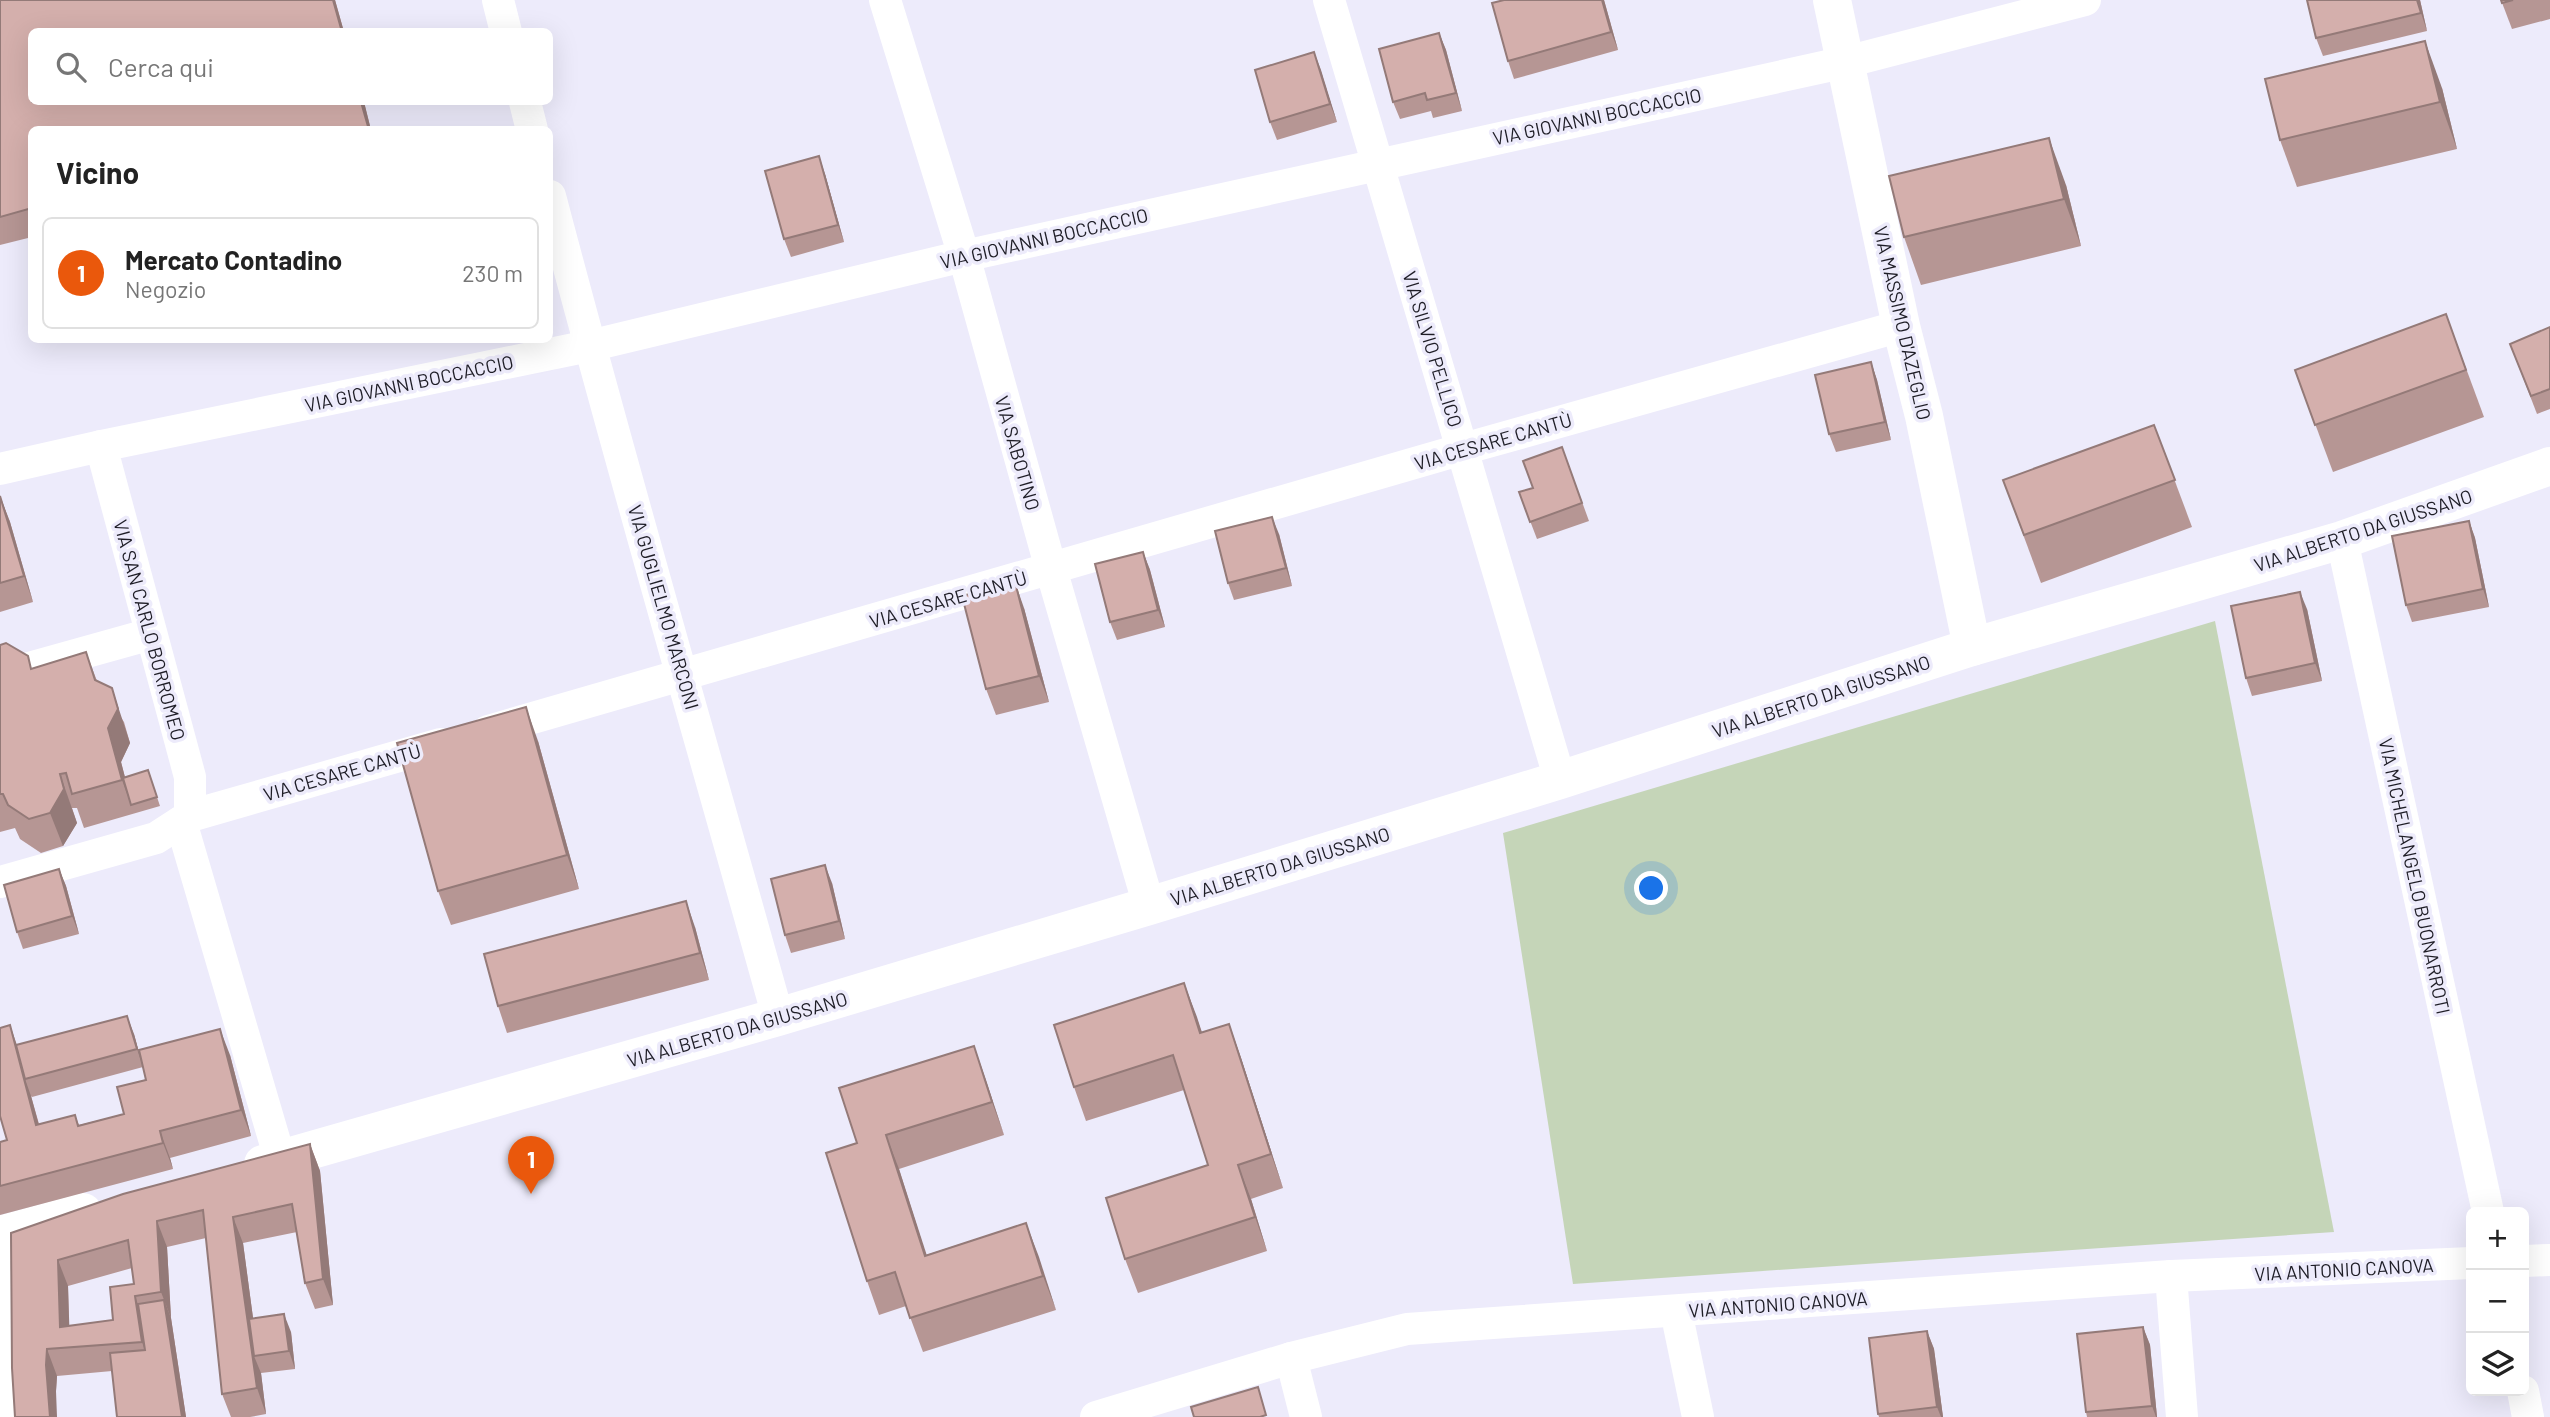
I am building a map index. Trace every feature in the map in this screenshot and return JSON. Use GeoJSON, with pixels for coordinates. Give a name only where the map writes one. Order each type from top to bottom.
{"type":"FeatureCollection","features":[{"type":"Feature","properties":{"kind":"street"},"geometry":{"type":"LineString","coordinates":[[498,0],[505,28]]}},
{"type":"Feature","properties":{"kind":"street","name":"VIA SABOTINO"},"geometry":{"type":"LineString","coordinates":[[885,0],[964,256],[1149,906]]}},
{"type":"Feature","properties":{"kind":"street","name":"VIA SILVIO PELLICO"},"geometry":{"type":"LineString","coordinates":[[1329,0],[1560,780]]}},
{"type":"Feature","properties":{"kind":"street","name":"VIA MASSIMO D'AZEGLIO"},"geometry":{"type":"LineString","coordinates":[[1832,0],[1972,647]]}},
{"type":"Feature","properties":{"kind":"street","name":"VIA GIOVANNI BOCCACCIO"},"geometry":{"type":"LineString","coordinates":[[0,469],[589,346],[964,256],[1846,62],[2085,0]]}},
{"type":"Feature","properties":{"kind":"street"},"geometry":{"type":"LineString","coordinates":[[526,105],[531,126]]}},
{"type":"Feature","properties":{"kind":"street","name":"VIA GUGLIELMO MARCONI"},"geometry":{"type":"LineString","coordinates":[[553,208],[589,346],[778,1017]]}},
{"type":"Feature","properties":{"kind":"street","name":"VIA CESARE CANTÙ"},"geometry":{"type":"LineString","coordinates":[[0,882],[156,838],[186,819],[1463,449],[1901,326]]}},
{"type":"Feature","properties":{"kind":"street","name":"VIA SAN CARLO BORROMEO"},"geometry":{"type":"LineString","coordinates":[[101,446],[190,777],[186,819],[280,1159]]}},
{"type":"Feature","properties":{"kind":"street","name":"VIA ALBERTO DA GIUSSANO"},"geometry":{"type":"LineString","coordinates":[[235,1171],[778,1017],[1149,906],[1560,780],[1972,647],[2342,540],[2550,466]]}},
{"type":"Feature","properties":{"kind":"street","name":"VIA MICHELANGELO BUONARROTI"},"geometry":{"type":"LineString","coordinates":[[2342,540],[2487,1207]]}},
{"type":"Feature","properties":{"kind":"street"},"geometry":{"type":"LineString","coordinates":[[0,676],[151,634]]}},
{"type":"Feature","properties":{"kind":"street"},"geometry":{"type":"LineString","coordinates":[[6,1417],[0,1235],[114,1204]]}},
{"type":"Feature","properties":{"kind":"street"},"geometry":{"type":"LineString","coordinates":[[2529,1261],[2550,1259]]}},
{"type":"Feature","properties":{"kind":"street","name":"VIA ANTONIO CANOVA"},"geometry":{"type":"LineString","coordinates":[[1096,1417],[1291,1358],[1407,1329],[2171,1276],[2466,1263]]}},
{"type":"Feature","properties":{"kind":"street"},"geometry":{"type":"LineString","coordinates":[[2171,1276],[2182,1417]]}},
{"type":"Feature","properties":{"kind":"street"},"geometry":{"type":"LineString","coordinates":[[1676,1311],[1698,1417]]}},
{"type":"Feature","properties":{"kind":"street"},"geometry":{"type":"LineString","coordinates":[[1291,1358],[1306,1417]]}},
{"type":"Feature","properties":{"kind":"street"},"geometry":{"type":"LineString","coordinates":[[2524,1396],[2528,1417]]}},
{"type":"Feature","properties":{"kind":"green space"},"geometry":{"type":"Polygon","coordinates":[[[2215,621],[2334,1232],[1573,1284],[1503,833],[2215,621]]]}},
{"type":"Feature","properties":{"kind":"building"},"geometry":{"type":"Polygon","coordinates":[[[0,0],[333,0],[341,28],[28,28],[28,105],[362,105],[368,126],[28,126],[28,209],[0,217],[0,0]]]}},
{"type":"Feature","properties":{"kind":"building"},"geometry":{"type":"Polygon","coordinates":[[[1504,0],[1602,0],[1611,32],[1508,61],[1492,3],[1504,0]]]}},
{"type":"Feature","properties":{"kind":"building"},"geometry":{"type":"Polygon","coordinates":[[[2307,0],[2417,0],[2421,13],[2316,38],[2307,0]]]}},
{"type":"Feature","properties":{"kind":"building"},"geometry":{"type":"Polygon","coordinates":[[[1439,33],[1456,93],[1427,100],[1425,93],[1393,102],[1379,49],[1439,33]]]}},
{"type":"Feature","properties":{"kind":"building"},"geometry":{"type":"Polygon","coordinates":[[[2425,41],[2440,102],[2280,140],[2265,79],[2425,41]]]}},
{"type":"Feature","properties":{"kind":"building"},"geometry":{"type":"Polygon","coordinates":[[[1314,52],[1330,104],[1270,122],[1255,70],[1314,52]]]}},
{"type":"Feature","properties":{"kind":"building"},"geometry":{"type":"Polygon","coordinates":[[[2049,138],[2064,199],[1904,237],[1889,176],[2049,138]]]}},
{"type":"Feature","properties":{"kind":"building"},"geometry":{"type":"Polygon","coordinates":[[[819,156],[838,225],[784,239],[765,171],[819,156]]]}},
{"type":"Feature","properties":{"kind":"building"},"geometry":{"type":"Polygon","coordinates":[[[2446,314],[2466,370],[2315,425],[2295,370],[2446,314]]]}},
{"type":"Feature","properties":{"kind":"building"},"geometry":{"type":"Polygon","coordinates":[[[2550,327],[2550,389],[2531,396],[2510,344],[2550,327]]]}},
{"type":"Feature","properties":{"kind":"building"},"geometry":{"type":"Polygon","coordinates":[[[1871,362],[1885,422],[1829,434],[1815,375],[1871,362]]]}},
{"type":"Feature","properties":{"kind":"building"},"geometry":{"type":"Polygon","coordinates":[[[2154,425],[2175,480],[2024,535],[2003,480],[2154,425]]]}},
{"type":"Feature","properties":{"kind":"building"},"geometry":{"type":"Polygon","coordinates":[[[1562,447],[1582,503],[1530,522],[1519,492],[1533,488],[1523,461],[1562,447]]]}},
{"type":"Feature","properties":{"kind":"building"},"geometry":{"type":"Polygon","coordinates":[[[0,496],[24,576],[0,583],[0,496]]]}},
{"type":"Feature","properties":{"kind":"building"},"geometry":{"type":"Polygon","coordinates":[[[1272,517],[1286,568],[1228,583],[1215,531],[1272,517]]]}},
{"type":"Feature","properties":{"kind":"building"},"geometry":{"type":"Polygon","coordinates":[[[2469,521],[2483,589],[2406,605],[2392,536],[2469,521]]]}},
{"type":"Feature","properties":{"kind":"building"},"geometry":{"type":"Polygon","coordinates":[[[1143,552],[1158,610],[1110,622],[1095,564],[1143,552]]]}},
{"type":"Feature","properties":{"kind":"building"},"geometry":{"type":"Polygon","coordinates":[[[1015,582],[1039,676],[986,689],[962,596],[1015,582]]]}},
{"type":"Feature","properties":{"kind":"building"},"geometry":{"type":"Polygon","coordinates":[[[2300,592],[2315,663],[2246,678],[2231,606],[2300,592]]]}},
{"type":"Feature","properties":{"kind":"building"},"geometry":{"type":"Polygon","coordinates":[[[6,643],[28,656],[31,669],[86,652],[95,680],[112,688],[118,709],[108,728],[122,780],[72,794],[66,773],[60,774],[64,789],[50,813],[29,819],[8,805],[3,794],[0,794],[0,645],[6,643]]]}},
{"type":"Feature","properties":{"kind":"building"},"geometry":{"type":"Polygon","coordinates":[[[526,707],[567,855],[438,891],[397,743],[526,707]]]}},
{"type":"Feature","properties":{"kind":"building"},"geometry":{"type":"Polygon","coordinates":[[[148,770],[157,797],[131,805],[123,778],[148,770]]]}},
{"type":"Feature","properties":{"kind":"building"},"geometry":{"type":"Polygon","coordinates":[[[825,865],[839,921],[785,935],[771,879],[825,865]]]}},
{"type":"Feature","properties":{"kind":"building"},"geometry":{"type":"Polygon","coordinates":[[[59,869],[72,916],[17,932],[4,885],[59,869]]]}},
{"type":"Feature","properties":{"kind":"building"},"geometry":{"type":"Polygon","coordinates":[[[686,901],[700,953],[498,1006],[484,954],[686,901]]]}},
{"type":"Feature","properties":{"kind":"building"},"geometry":{"type":"Polygon","coordinates":[[[1184,983],[1200,1033],[1229,1024],[1271,1154],[1238,1165],[1255,1217],[1125,1259],[1106,1198],[1208,1165],[1173,1055],[1074,1087],[1054,1025],[1184,983]]]}},
{"type":"Feature","properties":{"kind":"building"},"geometry":{"type":"Polygon","coordinates":[[[127,1016],[137,1049],[25,1079],[16,1045],[127,1016]]]}},
{"type":"Feature","properties":{"kind":"building"},"geometry":{"type":"Polygon","coordinates":[[[10,1025],[36,1125],[75,1115],[78,1126],[124,1114],[117,1087],[146,1080],[139,1050],[220,1029],[241,1110],[160,1131],[163,1143],[0,1186],[0,1142],[7,1140],[0,1116],[0,1028],[10,1025]]]}},
{"type":"Feature","properties":{"kind":"building"},"geometry":{"type":"Polygon","coordinates":[[[974,1046],[992,1102],[886,1135],[925,1256],[1026,1223],[1043,1276],[910,1318],[895,1272],[867,1281],[826,1153],[857,1143],[839,1088],[974,1046]]]}},
{"type":"Feature","properties":{"kind":"building"},"geometry":{"type":"Polygon","coordinates":[[[310,1144],[323,1279],[305,1283],[292,1204],[233,1217],[257,1388],[222,1394],[203,1210],[157,1221],[161,1292],[135,1296],[142,1342],[47,1349],[50,1417],[15,1417],[11,1233],[123,1194],[310,1144]],[[128,1240],[58,1260],[60,1327],[113,1320],[110,1287],[134,1284],[128,1240]]]}},
{"type":"Feature","properties":{"kind":"building"},"geometry":{"type":"Polygon","coordinates":[[[164,1300],[182,1417],[117,1417],[110,1353],[145,1350],[138,1304],[164,1300]]]}},
{"type":"Feature","properties":{"kind":"building"},"geometry":{"type":"Polygon","coordinates":[[[284,1314],[289,1351],[254,1356],[249,1319],[284,1314]]]}},
{"type":"Feature","properties":{"kind":"building"},"geometry":{"type":"Polygon","coordinates":[[[2143,1327],[2152,1406],[2086,1412],[2077,1334],[2143,1327]]]}},
{"type":"Feature","properties":{"kind":"building"},"geometry":{"type":"Polygon","coordinates":[[[1927,1331],[1937,1407],[1878,1414],[1869,1338],[1927,1331]]]}},
{"type":"Feature","properties":{"kind":"building"},"geometry":{"type":"Polygon","coordinates":[[[1258,1387],[1266,1415],[1194,1417],[1191,1407],[1258,1387]]]}},
{"type":"Feature","properties":{"kind":"place","name":"Mercato Contadino"},"geometry":{"type":"Point","coordinates":[531,1194]}}]}
